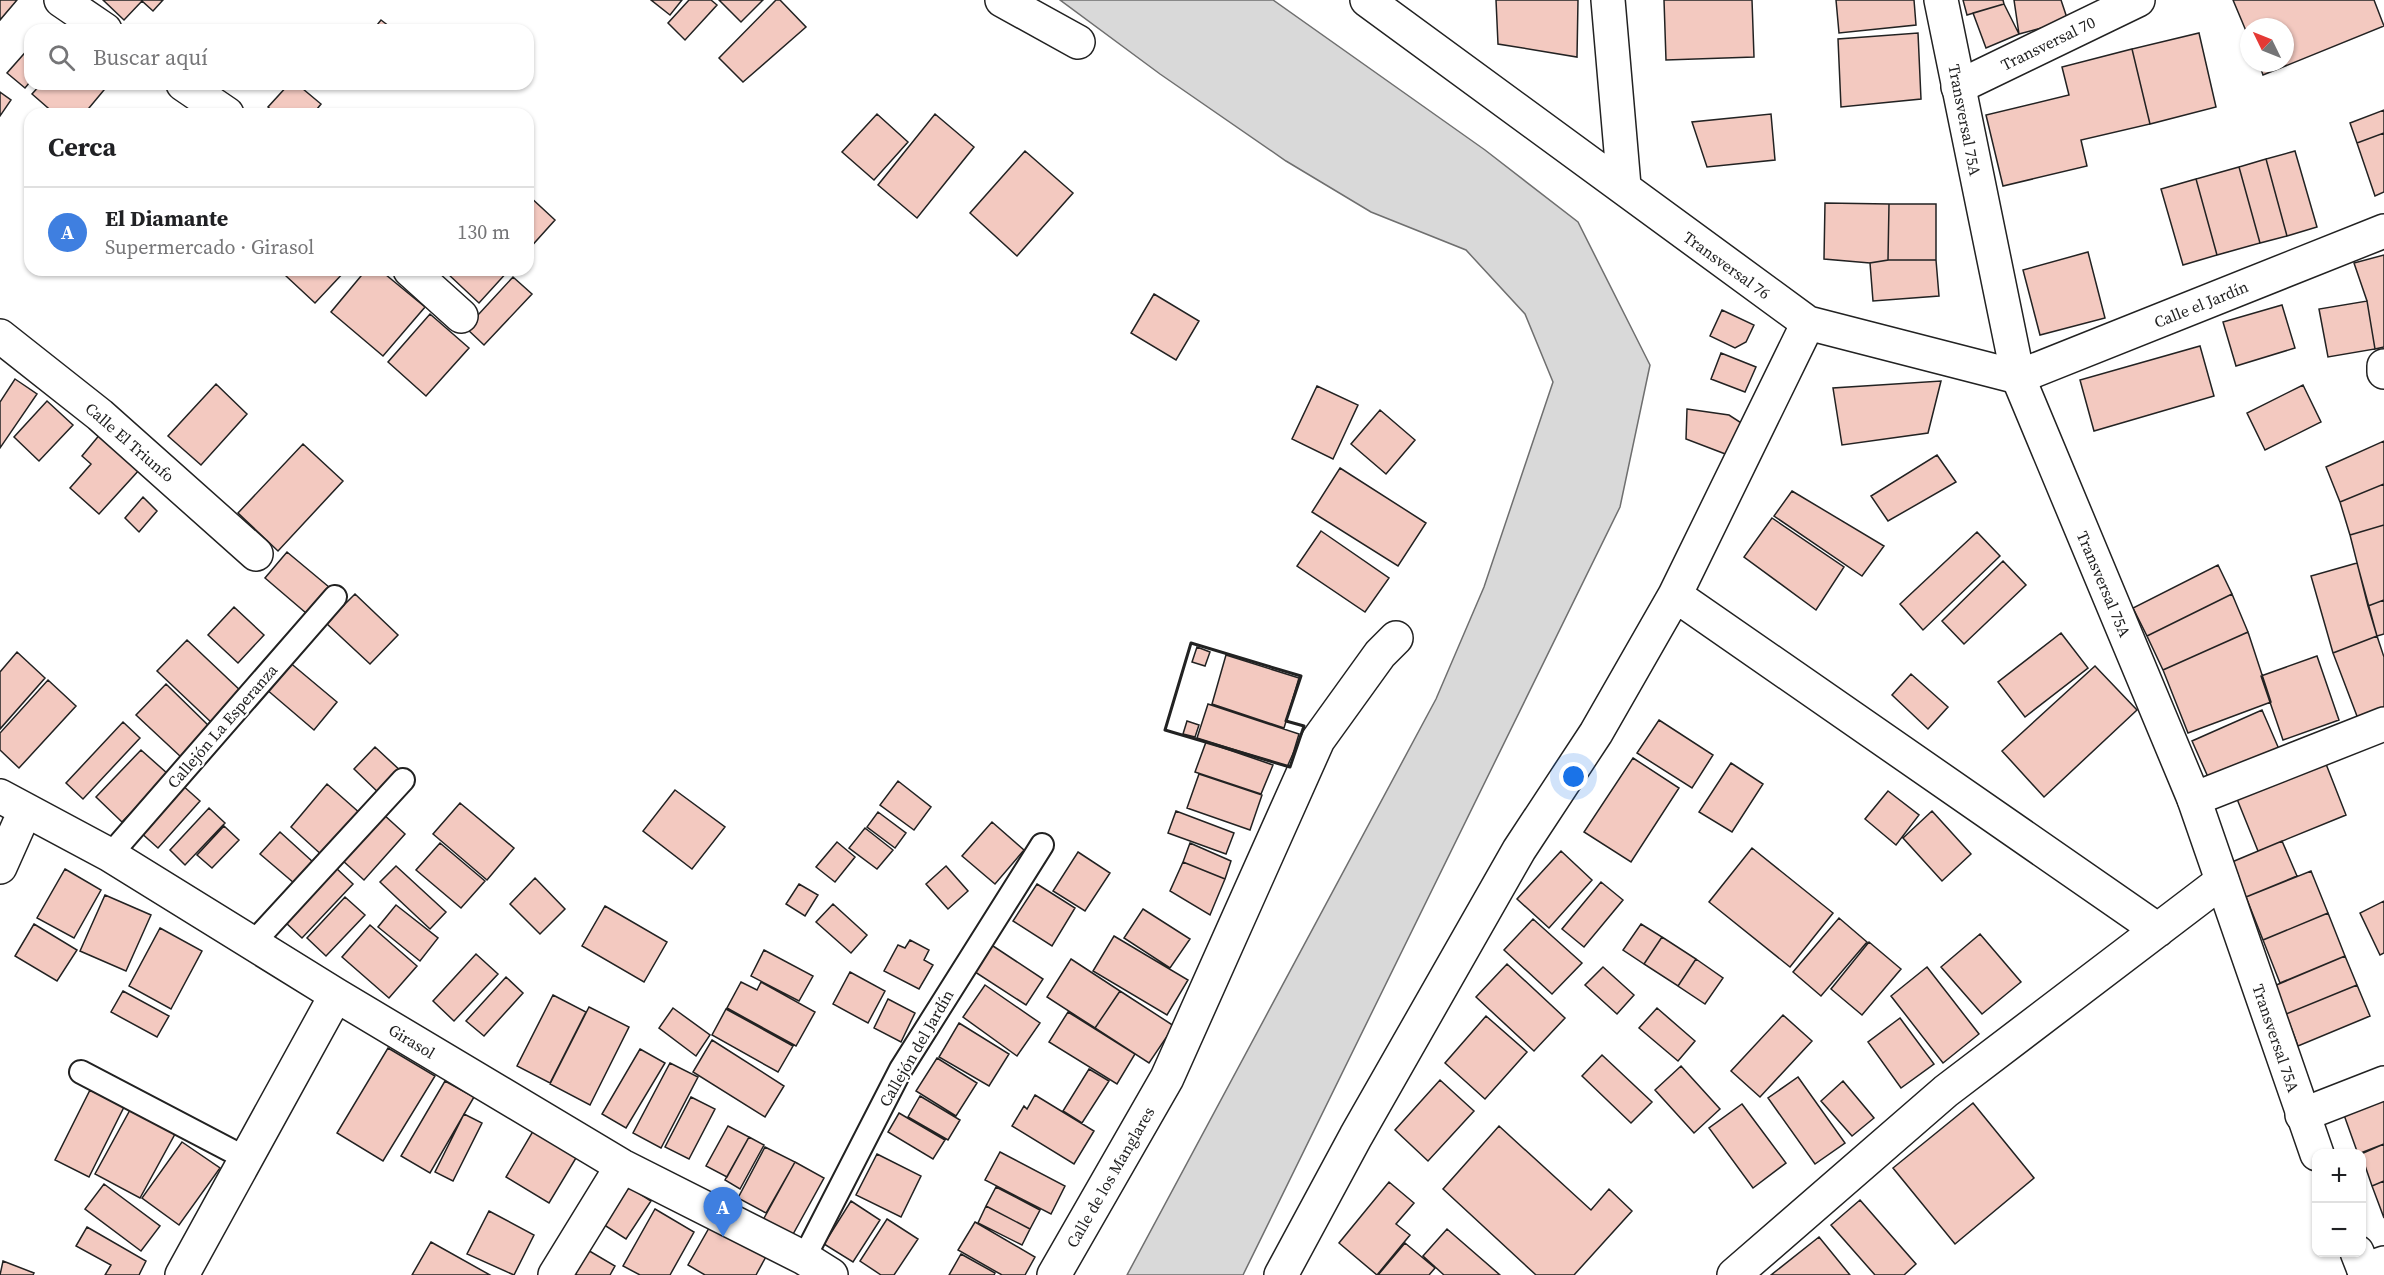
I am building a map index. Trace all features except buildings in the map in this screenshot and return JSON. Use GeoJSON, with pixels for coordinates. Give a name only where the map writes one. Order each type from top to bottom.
{"type":"FeatureCollection","features":[{"type":"Feature","properties":{"kind":"street"},"geometry":{"type":"LineString","coordinates":[[61,0],[96,24]]}},
{"type":"Feature","properties":{"kind":"street"},"geometry":{"type":"LineString","coordinates":[[1002,0],[1078,42]]}},
{"type":"Feature","properties":{"kind":"street","name":"Transversal 76"},"geometry":{"type":"LineString","coordinates":[[1367,0],[1624,186],[1686,235],[1808,323],[2018,377]]}},
{"type":"Feature","properties":{"kind":"street"},"geometry":{"type":"LineString","coordinates":[[1608,0],[1624,186]]}},
{"type":"Feature","properties":{"kind":"street","name":"Transversal 75A"},"geometry":{"type":"LineString","coordinates":[[1941,0],[2018,377],[2194,799],[2315,1149]]}},
{"type":"Feature","properties":{"kind":"street","name":"Transversal 70"},"geometry":{"type":"LineString","coordinates":[[1958,87],[2138,0]]}},
{"type":"Feature","properties":{"kind":"street"},"geometry":{"type":"LineString","coordinates":[[192,90],[218,108]]}},
{"type":"Feature","properties":{"kind":"street","name":"Calle el Jardín"},"geometry":{"type":"LineString","coordinates":[[2018,377],[2384,231]]}},
{"type":"Feature","properties":{"kind":"street"},"geometry":{"type":"LineString","coordinates":[[417,276],[461,316]]}},
{"type":"Feature","properties":{"kind":"street"},"geometry":{"type":"LineString","coordinates":[[1281,1275],[1356,1136],[1519,850],[1596,733],[1675,595],[1808,323]]}},
{"type":"Feature","properties":{"kind":"street","name":"Calle El Triunfo"},"geometry":{"type":"LineString","coordinates":[[0,336],[100,415],[256,554]]}},
{"type":"Feature","properties":{"kind":"street"},"geometry":{"type":"LineString","coordinates":[[1675,595],[2158,930]]}},
{"type":"Feature","properties":{"kind":"street","name":"Calle de los Manglares"},"geometry":{"type":"LineString","coordinates":[[1054,1275],[1167,1078],[1318,740],[1380,654],[1396,639]]}},
{"type":"Feature","properties":{"kind":"street"},"geometry":{"type":"LineString","coordinates":[[2194,799],[2384,724]]}},
{"type":"Feature","properties":{"kind":"street"},"geometry":{"type":"LineString","coordinates":[[0,867],[12,803]]}},
{"type":"Feature","properties":{"kind":"street","name":"Girasol"},"geometry":{"type":"LineString","coordinates":[[12,803],[110,855],[336,995],[622,1166],[810,1269]]}},
{"type":"Feature","properties":{"kind":"street"},"geometry":{"type":"LineString","coordinates":[[1734,1275],[1946,1091],[2223,881]]}},
{"type":"Feature","properties":{"kind":"street"},"geometry":{"type":"LineString","coordinates":[[182,1275],[336,995]]}},
{"type":"Feature","properties":{"kind":"street"},"geometry":{"type":"LineString","coordinates":[[2302,1115],[2384,1083]]}},
{"type":"Feature","properties":{"kind":"street"},"geometry":{"type":"LineString","coordinates":[[555,1275],[622,1166]]}},
{"type":"Feature","properties":{"kind":"lane","name":"Callejón La Esperanza"},"geometry":{"type":"LineString","coordinates":[[110,855],[335,597]]}},
{"type":"Feature","properties":{"kind":"lane"},"geometry":{"type":"LineString","coordinates":[[253,943],[403,780]]}},
{"type":"Feature","properties":{"kind":"lane","name":"Callejón del Jardín"},"geometry":{"type":"LineString","coordinates":[[810,1269],[901,1069],[1042,845]]}},
{"type":"Feature","properties":{"kind":"lane"},"geometry":{"type":"LineString","coordinates":[[81,1072],[246,1158]]}},
{"type":"Feature","properties":{"kind":"shaded area"},"geometry":{"type":"Polygon","coordinates":[[[1060,0],[1273,0],[1485,150],[1578,222],[1650,365],[1620,507],[1243,1275],[1127,1275],[1436,699],[1484,587],[1553,382],[1525,314],[1466,250],[1371,212],[1286,161],[1160,74],[1060,0]]]}},
{"type":"Feature","properties":{"kind":"wall"},"geometry":{"type":"LineString","coordinates":[[1191,643],[1301,676],[1286,721],[1304,726],[1290,767],[1165,730],[1191,643]]}},
{"type":"Feature","properties":{"kind":"place","name":"El Diamante"},"geometry":{"type":"Point","coordinates":[723,1237]}}]}
